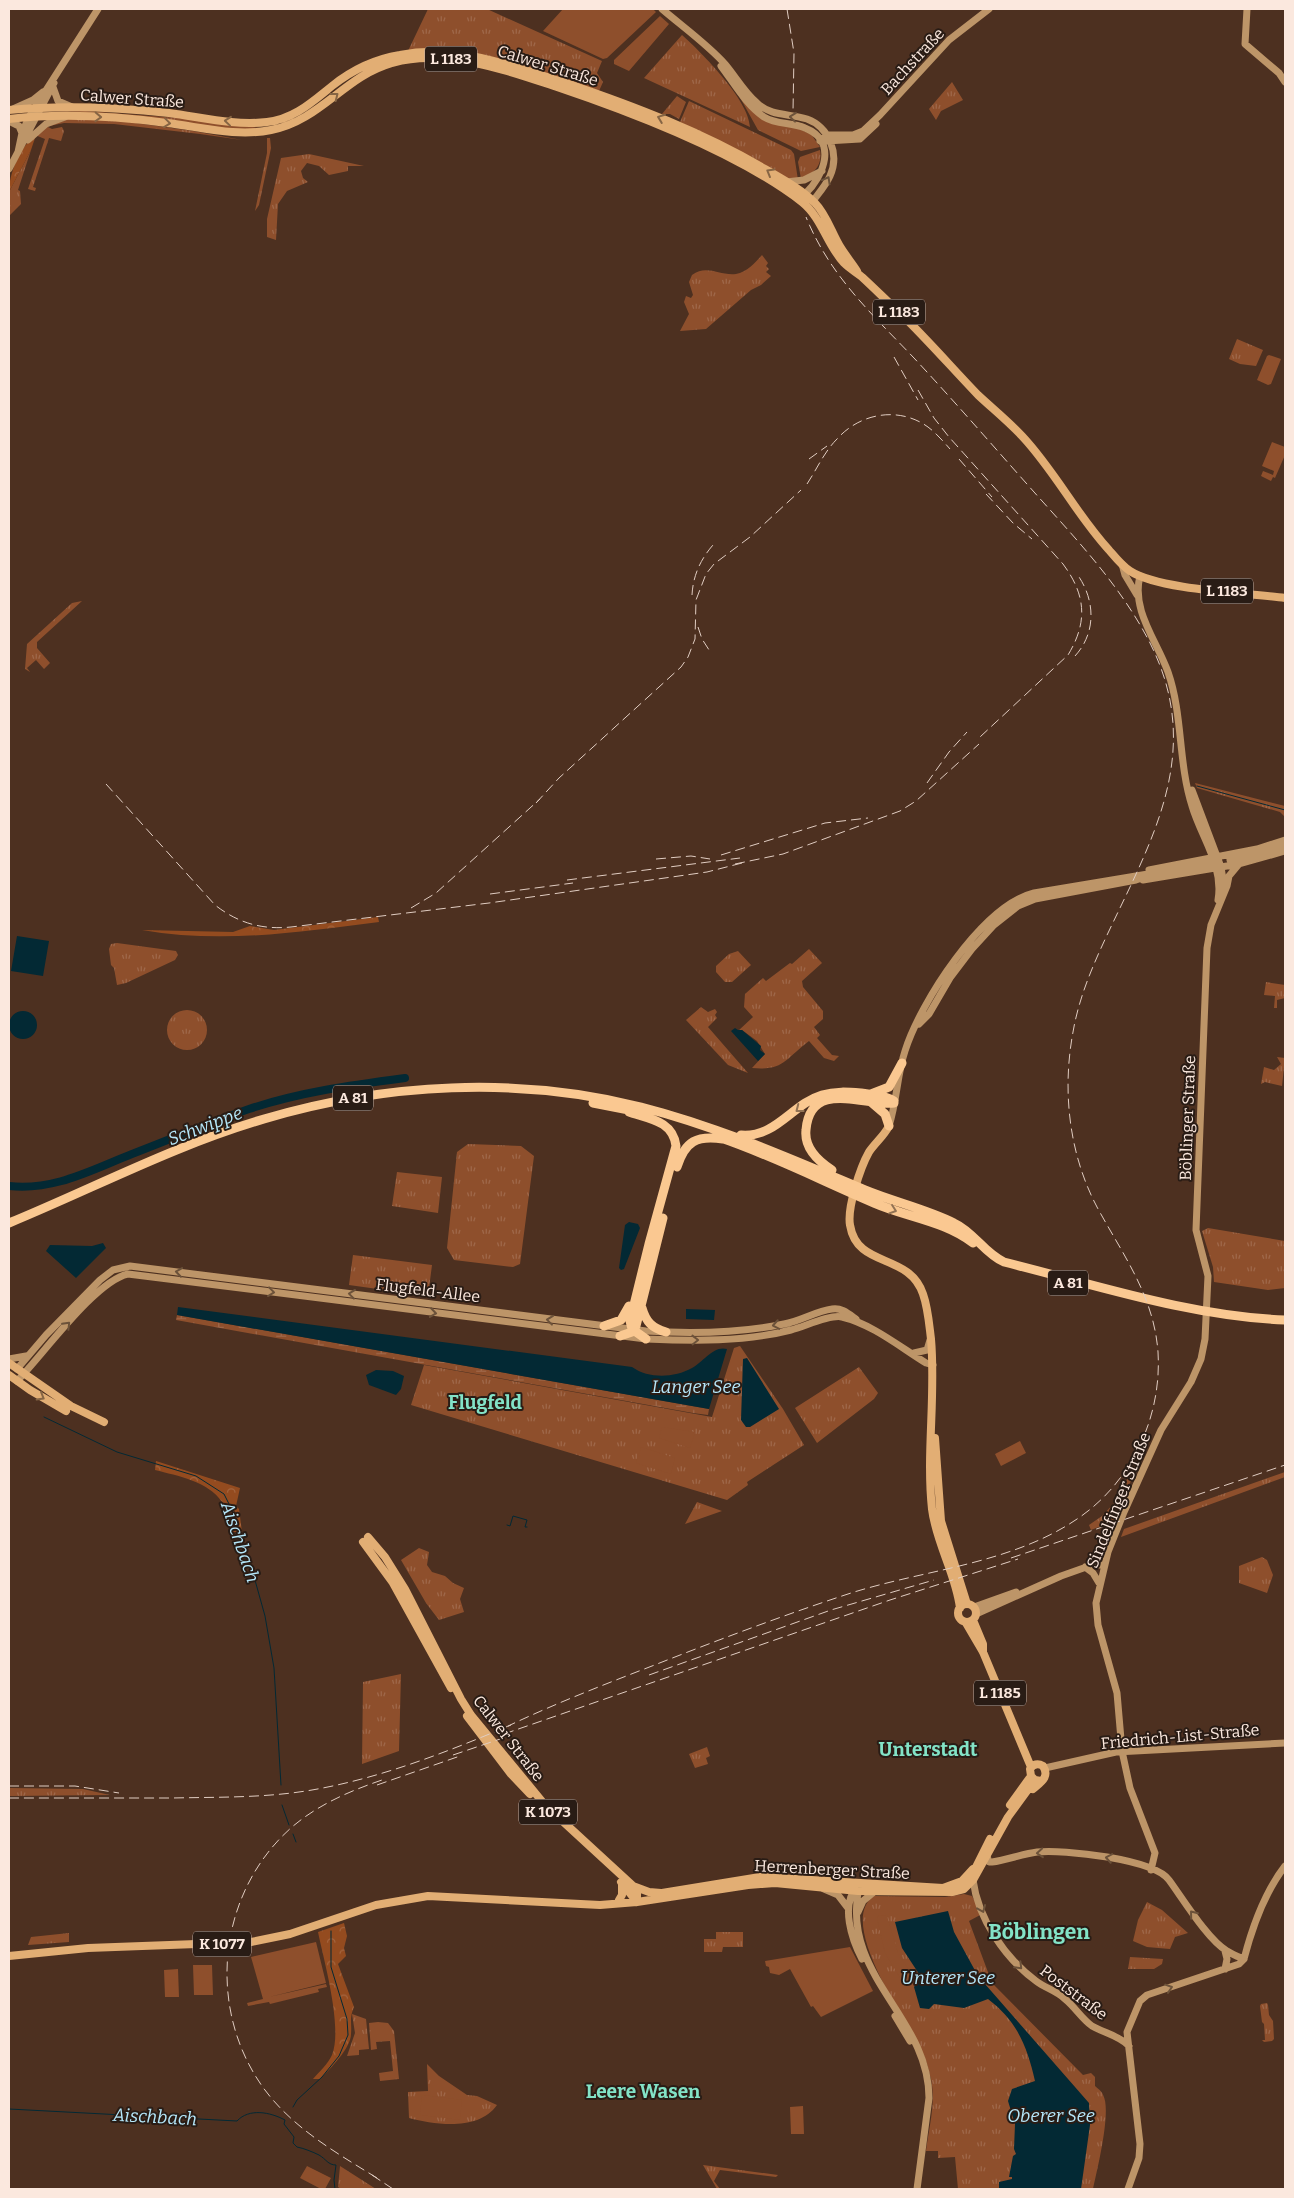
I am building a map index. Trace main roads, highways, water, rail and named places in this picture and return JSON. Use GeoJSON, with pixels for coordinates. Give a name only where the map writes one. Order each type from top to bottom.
{"type":"FeatureCollection","features":[{"type":"Feature","properties":{"kind":"highway"},"geometry":{"type":"LineString","coordinates":[[867,1190],[821,1162],[808,1146],[806,1129],[810,1115],[824,1102],[838,1098],[868,1098],[889,1087],[902,1063]]}},
{"type":"Feature","properties":{"kind":"highway","name":"A 81"},"geometry":{"type":"LineString","coordinates":[[9,1223],[156,1158],[220,1133],[287,1112],[367,1095],[448,1088],[553,1092],[634,1105],[714,1129],[773,1150],[867,1190],[954,1222],[966,1230],[992,1255],[1004,1262],[1180,1307],[1285,1322]]}},
{"type":"Feature","properties":{"kind":"highway"},"geometry":{"type":"LineString","coordinates":[[714,1129],[735,1134],[755,1135],[777,1126],[805,1104],[824,1094],[841,1092],[894,1102]]}},
{"type":"Feature","properties":{"kind":"highway","name":"A 81"},"geometry":{"type":"LineString","coordinates":[[9,1227],[170,1158],[225,1137],[281,1119],[345,1104],[398,1096],[469,1093],[541,1096],[612,1106],[726,1139],[813,1174],[874,1203],[947,1228],[966,1238],[990,1259],[1003,1265],[1161,1307],[1214,1317],[1285,1322]]}},
{"type":"Feature","properties":{"kind":"highway"},"geometry":{"type":"LineString","coordinates":[[868,1098],[882,1111],[890,1126]]}},
{"type":"Feature","properties":{"kind":"highway"},"geometry":{"type":"LineString","coordinates":[[604,1326],[618,1322],[626,1315],[675,1155],[676,1140],[672,1130],[663,1123],[612,1106]]}},
{"type":"Feature","properties":{"kind":"highway"},"geometry":{"type":"LineString","coordinates":[[620,1336],[629,1334],[634,1330],[682,1154],[690,1143],[698,1139],[706,1137],[726,1139]]}},
{"type":"Feature","properties":{"kind":"highway"},"geometry":{"type":"LineString","coordinates":[[646,1339],[630,1326],[649,1244]]}},
{"type":"Feature","properties":{"kind":"highway"},"geometry":{"type":"LineString","coordinates":[[641,1303],[647,1321],[653,1327],[666,1332]]}},
{"type":"Feature","properties":{"kind":"main road"},"geometry":{"type":"LineString","coordinates":[[18,152],[22,132],[39,108],[57,74],[98,9]]}},
{"type":"Feature","properties":{"kind":"main road"},"geometry":{"type":"LineString","coordinates":[[662,9],[724,63],[762,108],[780,115],[809,120],[818,126],[828,138],[834,156]]}},
{"type":"Feature","properties":{"kind":"main road","name":"Bachstraße"},"geometry":{"type":"LineString","coordinates":[[859,137],[878,122],[880,115],[946,44],[989,9]]}},
{"type":"Feature","properties":{"kind":"main road"},"geometry":{"type":"LineString","coordinates":[[1247,10],[1245,44],[1279,73],[1285,82]]}},
{"type":"Feature","properties":{"kind":"main road"},"geometry":{"type":"LineString","coordinates":[[703,45],[756,111],[779,123],[805,128],[820,141],[825,156],[823,171],[802,197]]}},
{"type":"Feature","properties":{"kind":"main road","name":"Calwer Straße"},"geometry":{"type":"LineString","coordinates":[[11,109],[76,108],[146,111],[228,122],[266,122],[287,117],[305,108],[346,76],[374,62],[411,53],[452,53],[489,60],[543,76],[665,120],[733,151],[786,182],[802,197]]}},
{"type":"Feature","properties":{"kind":"main road","name":"Calwer Straße"},"geometry":{"type":"LineString","coordinates":[[9,120],[33,117],[145,120],[234,132],[265,131],[284,127],[301,119],[319,109],[366,74],[385,65],[416,59],[454,59],[512,73],[625,111],[728,158],[802,197]]}},
{"type":"Feature","properties":{"kind":"main road"},"geometry":{"type":"LineString","coordinates":[[50,88],[58,100],[76,108]]}},
{"type":"Feature","properties":{"kind":"main road"},"geometry":{"type":"LineString","coordinates":[[11,109],[33,100],[50,88]]}},
{"type":"Feature","properties":{"kind":"main road"},"geometry":{"type":"LineString","coordinates":[[9,169],[24,143],[33,117]]}},
{"type":"Feature","properties":{"kind":"main road"},"geometry":{"type":"LineString","coordinates":[[24,143],[41,128],[65,117]]}},
{"type":"Feature","properties":{"kind":"main road"},"geometry":{"type":"LineString","coordinates":[[9,120],[18,126],[22,132]]}},
{"type":"Feature","properties":{"kind":"main road"},"geometry":{"type":"LineString","coordinates":[[828,138],[844,140],[859,137]]}},
{"type":"Feature","properties":{"kind":"main road"},"geometry":{"type":"LineString","coordinates":[[820,141],[828,138],[859,137]]}},
{"type":"Feature","properties":{"kind":"main road"},"geometry":{"type":"LineString","coordinates":[[810,204],[830,176],[834,156],[839,145],[844,140]]}},
{"type":"Feature","properties":{"kind":"main road"},"geometry":{"type":"LineString","coordinates":[[786,182],[804,180],[823,171]]}},
{"type":"Feature","properties":{"kind":"main road","name":"L 1183"},"geometry":{"type":"LineString","coordinates":[[802,197],[821,210],[841,248],[858,273],[1024,438],[1084,521],[1122,564],[1140,576],[1177,585],[1285,598]]}},
{"type":"Feature","properties":{"kind":"main road"},"geometry":{"type":"LineString","coordinates":[[1122,564],[1125,575],[1137,595],[1140,609],[1162,656],[1173,688],[1190,801],[1213,859]]}},
{"type":"Feature","properties":{"kind":"main road"},"geometry":{"type":"LineString","coordinates":[[1137,595],[1140,576]]}},
{"type":"Feature","properties":{"kind":"main road"},"geometry":{"type":"LineString","coordinates":[[1183,762],[1213,859]]}},
{"type":"Feature","properties":{"kind":"main road"},"geometry":{"type":"LineString","coordinates":[[1199,860],[1204,850],[1204,838]]}},
{"type":"Feature","properties":{"kind":"main road"},"geometry":{"type":"LineString","coordinates":[[890,1126],[902,1063],[913,1032],[932,995],[953,963],[979,932],[1011,903],[1034,893],[1137,877],[1219,867],[1285,840]]}},
{"type":"Feature","properties":{"kind":"main road"},"geometry":{"type":"LineString","coordinates":[[1233,861],[1285,846]]}},
{"type":"Feature","properties":{"kind":"main road"},"geometry":{"type":"LineString","coordinates":[[1137,877],[1163,867],[1199,860],[1233,861],[1285,851]]}},
{"type":"Feature","properties":{"kind":"main road"},"geometry":{"type":"LineString","coordinates":[[913,1032],[929,1014],[944,987],[964,958],[986,933],[1018,906],[1042,897],[1158,873],[1213,859]]}},
{"type":"Feature","properties":{"kind":"main road","name":"Böblinger Straße"},"geometry":{"type":"LineString","coordinates":[[1213,859],[1219,867],[1224,892]]}},
{"type":"Feature","properties":{"kind":"main road","name":"Böblinger Straße"},"geometry":{"type":"LineString","coordinates":[[1206,1330],[1207,1270],[1198,1239],[1196,1224],[1207,948],[1210,932],[1233,861]]}},
{"type":"Feature","properties":{"kind":"main road","name":"Böblinger Straße"},"geometry":{"type":"LineString","coordinates":[[1218,908],[1220,888],[1219,867]]}},
{"type":"Feature","properties":{"kind":"main road","name":"L 1185"},"geometry":{"type":"LineString","coordinates":[[890,1126],[870,1151],[852,1204],[850,1224],[857,1243],[872,1256],[912,1274],[920,1286],[927,1310],[933,1362],[930,1482],[934,1523],[957,1592],[969,1613]]}},
{"type":"Feature","properties":{"kind":"main road","name":"Flugfeld-Allee"},"geometry":{"type":"LineString","coordinates":[[17,1369],[26,1356],[100,1280],[119,1268],[136,1266],[248,1289],[666,1332],[748,1330],[791,1322],[833,1308],[844,1312],[926,1363],[933,1362]]}},
{"type":"Feature","properties":{"kind":"main road","name":"Flugfeld-Allee"},"geometry":{"type":"LineString","coordinates":[[17,1381],[45,1347],[103,1288],[117,1277],[134,1274],[249,1281],[409,1306]]}},
{"type":"Feature","properties":{"kind":"main road"},"geometry":{"type":"LineString","coordinates":[[248,1289],[247,1284],[249,1281]]}},
{"type":"Feature","properties":{"kind":"main road","name":"Flugfeld-Allee"},"geometry":{"type":"LineString","coordinates":[[455,1311],[646,1339],[694,1340],[748,1337],[791,1330],[839,1316],[871,1329]]}},
{"type":"Feature","properties":{"kind":"main road","name":"Sindelfinger Straße"},"geometry":{"type":"LineString","coordinates":[[1151,1870],[1155,1853],[1132,1796],[1122,1751],[1117,1693],[1096,1618],[1096,1603],[1104,1565],[1124,1512],[1161,1430],[1198,1367],[1206,1330]]}},
{"type":"Feature","properties":{"kind":"main road"},"geometry":{"type":"LineString","coordinates":[[45,1347],[46,1335]]}},
{"type":"Feature","properties":{"kind":"main road"},"geometry":{"type":"LineString","coordinates":[[914,1353],[927,1350],[931,1337]]}},
{"type":"Feature","properties":{"kind":"main road","name":"Flugfeld-Allee"},"geometry":{"type":"LineString","coordinates":[[906,1351],[933,1362]]}},
{"type":"Feature","properties":{"kind":"main road"},"geometry":{"type":"LineString","coordinates":[[9,1359],[26,1356]]}},
{"type":"Feature","properties":{"kind":"main road"},"geometry":{"type":"LineString","coordinates":[[9,1363],[71,1406],[104,1422]]}},
{"type":"Feature","properties":{"kind":"main road"},"geometry":{"type":"LineString","coordinates":[[9,1374],[17,1381],[66,1411]]}},
{"type":"Feature","properties":{"kind":"main road","name":"L 1185"},"geometry":{"type":"LineString","coordinates":[[932,1410],[941,1521],[969,1613],[982,1652],[1025,1749],[1034,1766],[1045,1768]]}},
{"type":"Feature","properties":{"kind":"main road","name":"Calwer Straße"},"geometry":{"type":"LineString","coordinates":[[636,1900],[622,1882],[528,1792],[500,1755],[485,1730],[463,1703],[398,1576],[365,1539],[401,1594],[458,1701],[474,1726],[500,1755],[545,1805],[632,1885],[637,1893],[636,1900]]}},
{"type":"Feature","properties":{"kind":"main road"},"geometry":{"type":"LineString","coordinates":[[969,1613],[1018,1596],[1024,1591],[1085,1567],[1104,1565]]}},
{"type":"Feature","properties":{"kind":"main road"},"geometry":{"type":"LineString","coordinates":[[1085,1567],[1093,1573],[1099,1583]]}},
{"type":"Feature","properties":{"kind":"main road","name":"Friedrich-List-Straße"},"geometry":{"type":"LineString","coordinates":[[1077,1761],[1122,1751],[1247,1743],[1285,1743]]}},
{"type":"Feature","properties":{"kind":"main road","name":"L 1185"},"geometry":{"type":"LineString","coordinates":[[973,1880],[973,1869],[984,1855],[1019,1797],[1026,1774],[1025,1749]]}},
{"type":"Feature","properties":{"kind":"main road"},"geometry":{"type":"LineString","coordinates":[[1038,1779],[1077,1761]]}},
{"type":"Feature","properties":{"kind":"main road"},"geometry":{"type":"LineString","coordinates":[[1019,1797],[1038,1779],[1045,1768],[1077,1761]]}},
{"type":"Feature","properties":{"kind":"main road"},"geometry":{"type":"LineString","coordinates":[[1034,1766],[1038,1779]]}},
{"type":"Feature","properties":{"kind":"main road","name":"L 1185"},"geometry":{"type":"LineString","coordinates":[[1019,1797],[1038,1779]]}},
{"type":"Feature","properties":{"kind":"main road"},"geometry":{"type":"LineString","coordinates":[[984,1855],[988,1862],[992,1862],[1038,1852],[1087,1854],[1123,1860],[1151,1870],[1169,1880],[1190,1911],[1226,1951],[1244,1960],[1260,1915],[1274,1884],[1285,1866]]}},
{"type":"Feature","properties":{"kind":"main road","name":"L 1185"},"geometry":{"type":"LineString","coordinates":[[973,1880],[984,1855]]}},
{"type":"Feature","properties":{"kind":"main road","name":"Herrenberger Straße"},"geometry":{"type":"LineString","coordinates":[[9,1956],[83,1949],[251,1942],[290,1934],[376,1905],[419,1897],[458,1896],[587,1905],[759,1884],[857,1889],[943,1888],[962,1881],[973,1869]]}},
{"type":"Feature","properties":{"kind":"main road","name":"Herrenberger Straße"},"geometry":{"type":"LineString","coordinates":[[565,1904],[636,1900],[660,1894],[760,1877],[875,1891],[930,1893],[952,1892],[964,1888]]}},
{"type":"Feature","properties":{"kind":"main road"},"geometry":{"type":"LineString","coordinates":[[964,1888],[973,1880]]}},
{"type":"Feature","properties":{"kind":"main road","name":"Poststraße"},"geometry":{"type":"LineString","coordinates":[[973,1880],[975,1891],[990,1926],[1001,1945],[1017,1965],[1040,1984],[1065,1999],[1089,2023],[1128,2046]]}},
{"type":"Feature","properties":{"kind":"main road"},"geometry":{"type":"LineString","coordinates":[[619,1900],[622,1895],[622,1882]]}},
{"type":"Feature","properties":{"kind":"main road","name":"K 1073"},"geometry":{"type":"LineString","coordinates":[[632,1885],[660,1894]]}},
{"type":"Feature","properties":{"kind":"main road"},"geometry":{"type":"LineString","coordinates":[[822,1887],[838,1895],[848,1908]]}},
{"type":"Feature","properties":{"kind":"main road"},"geometry":{"type":"LineString","coordinates":[[964,1888],[975,1891]]}},
{"type":"Feature","properties":{"kind":"main road"},"geometry":{"type":"LineString","coordinates":[[857,1889],[850,1896],[848,1908],[854,1944],[920,2060],[929,2098]]}},
{"type":"Feature","properties":{"kind":"main road"},"geometry":{"type":"LineString","coordinates":[[857,1889],[856,1917],[860,1943],[871,1969],[908,2029],[923,2060],[929,2084],[929,2098],[917,2189]]}},
{"type":"Feature","properties":{"kind":"main road"},"geometry":{"type":"LineString","coordinates":[[856,1917],[863,1901],[875,1891]]}},
{"type":"Feature","properties":{"kind":"main road"},"geometry":{"type":"LineString","coordinates":[[1225,1970],[1226,1951]]}},
{"type":"Feature","properties":{"kind":"main road","name":"Poststraße"},"geometry":{"type":"LineString","coordinates":[[1128,2046],[1127,2032],[1144,1997],[1225,1970],[1242,1963],[1244,1960]]}},
{"type":"Feature","properties":{"kind":"main road","name":"Poststraße"},"geometry":{"type":"LineString","coordinates":[[1113,2036],[1122,2035],[1127,2032]]}},
{"type":"Feature","properties":{"kind":"main road"},"geometry":{"type":"LineString","coordinates":[[1128,2046],[1140,2148],[1128,2189]]}},
{"type":"Feature","properties":{"kind":"water"},"geometry":{"type":"Polygon","coordinates":[[[17,936],[49,941],[43,976],[11,971],[17,936]]]}},
{"type":"Feature","properties":{"kind":"water"},"geometry":{"type":"Polygon","coordinates":[[[23,1011],[33,1015],[37,1025],[33,1035],[23,1039],[13,1035],[9,1025],[13,1015],[23,1011]]]}},
{"type":"Feature","properties":{"kind":"water"},"geometry":{"type":"Polygon","coordinates":[[[735,1028],[742,1030],[761,1046],[760,1050],[765,1054],[758,1061],[731,1031],[735,1028]]]}},
{"type":"Feature","properties":{"kind":"water"},"geometry":{"type":"Polygon","coordinates":[[[629,1222],[638,1224],[640,1228],[624,1269],[621,1270],[619,1268],[625,1225],[629,1222]]]}},
{"type":"Feature","properties":{"kind":"water"},"geometry":{"type":"Polygon","coordinates":[[[103,1243],[106,1248],[76,1278],[46,1251],[50,1245],[92,1246],[103,1243]]]}},
{"type":"Feature","properties":{"kind":"water","name":"Langer See"},"geometry":{"type":"Polygon","coordinates":[[[178,1307],[632,1367],[646,1374],[662,1376],[685,1371],[718,1349],[727,1349],[709,1409],[177,1315],[178,1307]]]}},
{"type":"Feature","properties":{"kind":"water"},"geometry":{"type":"Polygon","coordinates":[[[686,1309],[715,1310],[714,1320],[686,1319],[686,1309]]]}},
{"type":"Feature","properties":{"kind":"water"},"geometry":{"type":"Polygon","coordinates":[[[747,1358],[779,1409],[750,1427],[746,1427],[741,1420],[743,1359],[747,1358]]]}},
{"type":"Feature","properties":{"kind":"water"},"geometry":{"type":"Polygon","coordinates":[[[376,1370],[393,1371],[404,1376],[401,1389],[396,1395],[369,1385],[366,1375],[376,1370]]]}},
{"type":"Feature","properties":{"kind":"water","name":"Oberer See"},"geometry":{"type":"Polygon","coordinates":[[[948,1911],[954,1932],[978,1976],[1089,2103],[1090,2125],[1081,2189],[999,2189],[999,2182],[1012,2179],[1012,2177],[1009,2177],[1013,2156],[1016,2154],[1014,2149],[1015,2124],[1008,2101],[1012,2089],[1035,2081],[1024,2045],[1014,2025],[988,1999],[964,2008],[934,2004],[929,2009],[920,2008],[914,1987],[921,1977],[902,1948],[895,1922],[948,1911]]]}},
{"type":"Feature","properties":{"kind":"waterway"},"geometry":{"type":"LineString","coordinates":[[1197,786],[1285,810]]}},
{"type":"Feature","properties":{"kind":"waterway","name":"Schwippe"},"geometry":{"type":"LineString","coordinates":[[9,1186],[26,1187],[72,1178],[219,1120],[268,1103],[326,1090],[405,1078]]}},
{"type":"Feature","properties":{"kind":"waterway","name":"Aischbach"},"geometry":{"type":"LineString","coordinates":[[44,1417],[117,1452],[196,1476],[224,1494],[232,1510],[242,1548],[253,1573],[265,1616],[274,1668],[281,1785]]}},
{"type":"Feature","properties":{"kind":"waterway"},"geometry":{"type":"LineString","coordinates":[[507,1525],[510,1526],[513,1516],[527,1520],[525,1527],[527,1527]]}},
{"type":"Feature","properties":{"kind":"waterway","name":"Aischbach"},"geometry":{"type":"LineString","coordinates":[[282,1805],[289,1825]]}},
{"type":"Feature","properties":{"kind":"waterway","name":"Aischbach"},"geometry":{"type":"LineString","coordinates":[[293,1834],[296,1842]]}},
{"type":"Feature","properties":{"kind":"waterway","name":"Aischbach"},"geometry":{"type":"LineString","coordinates":[[293,2107],[297,2100],[322,2077],[339,2056],[348,2035],[347,2019],[331,1967],[331,1931]]}},
{"type":"Feature","properties":{"kind":"waterway","name":"Aischbach"},"geometry":{"type":"LineString","coordinates":[[9,2109],[237,2121],[247,2114],[266,2113],[285,2120],[284,2124],[294,2137],[293,2143],[297,2147],[317,2154],[329,2163],[336,2165],[335,2189]]}},
{"type":"Feature","properties":{"kind":"railway"},"geometry":{"type":"LineString","coordinates":[[787,9],[794,53],[793,112]]}},
{"type":"Feature","properties":{"kind":"railway"},"geometry":{"type":"LineString","coordinates":[[506,1727],[615,1680],[801,1610],[880,1585],[969,1564],[1027,1545],[1054,1533],[1080,1517],[1099,1502],[1115,1484],[1129,1465],[1140,1444],[1149,1422],[1155,1399],[1158,1376],[1158,1352],[1150,1312],[1136,1276],[1087,1187],[1074,1144],[1070,1122],[1068,1077],[1073,1032],[1087,981],[1142,862],[1156,827],[1166,792],[1173,756],[1173,720],[1166,682],[1150,643],[1126,602],[1112,583],[1082,545],[853,293],[827,258],[806,217]]}},
{"type":"Feature","properties":{"kind":"railway"},"geometry":{"type":"LineString","coordinates":[[894,357],[918,400]]}},
{"type":"Feature","properties":{"kind":"railway"},"geometry":{"type":"LineString","coordinates":[[918,390],[934,418],[949,437],[1063,564],[1071,575],[1082,609],[1079,631],[1068,655],[980,737]]}},
{"type":"Feature","properties":{"kind":"railway"},"geometry":{"type":"LineString","coordinates":[[807,484],[824,455],[846,430],[868,418],[880,415],[905,416],[917,420],[931,429],[950,449]]}},
{"type":"Feature","properties":{"kind":"railway"},"geometry":{"type":"LineString","coordinates":[[809,459],[827,446]]}},
{"type":"Feature","properties":{"kind":"railway"},"geometry":{"type":"LineString","coordinates":[[959,459],[992,497]]}},
{"type":"Feature","properties":{"kind":"railway"},"geometry":{"type":"LineString","coordinates":[[536,803],[559,778],[681,667],[688,657],[695,639],[696,600],[706,574],[714,564],[750,537],[801,490]]}},
{"type":"Feature","properties":{"kind":"railway"},"geometry":{"type":"LineString","coordinates":[[986,494],[1013,523],[1032,539]]}},
{"type":"Feature","properties":{"kind":"railway"},"geometry":{"type":"LineString","coordinates":[[692,595],[698,568],[704,556],[713,545]]}},
{"type":"Feature","properties":{"kind":"railway"},"geometry":{"type":"LineString","coordinates":[[1075,656],[1087,637],[1091,615],[1087,594],[1077,574]]}},
{"type":"Feature","properties":{"kind":"railway"},"geometry":{"type":"LineString","coordinates":[[698,627],[702,639],[711,653]]}},
{"type":"Feature","properties":{"kind":"railway"},"geometry":{"type":"LineString","coordinates":[[927,783],[949,752],[967,732]]}},
{"type":"Feature","properties":{"kind":"railway"},"geometry":{"type":"LineString","coordinates":[[735,864],[783,854],[900,811],[916,801],[979,744]]}},
{"type":"Feature","properties":{"kind":"railway"},"geometry":{"type":"LineString","coordinates":[[106,784],[215,905],[242,921],[260,926],[291,927],[489,903],[707,872],[742,863]]}},
{"type":"Feature","properties":{"kind":"railway"},"geometry":{"type":"LineString","coordinates":[[411,908],[436,893],[540,799]]}},
{"type":"Feature","properties":{"kind":"railway"},"geometry":{"type":"LineString","coordinates":[[721,855],[825,823],[868,818]]}},
{"type":"Feature","properties":{"kind":"railway"},"geometry":{"type":"LineString","coordinates":[[656,859],[691,856],[710,859]]}},
{"type":"Feature","properties":{"kind":"railway"},"geometry":{"type":"LineString","coordinates":[[567,880],[740,858]]}},
{"type":"Feature","properties":{"kind":"railway"},"geometry":{"type":"LineString","coordinates":[[490,894],[573,883]]}},
{"type":"Feature","properties":{"kind":"railway"},"geometry":{"type":"LineString","coordinates":[[1011,1558],[1285,1465]]}},
{"type":"Feature","properties":{"kind":"railway"},"geometry":{"type":"LineString","coordinates":[[504,1734],[890,1600],[1018,1559]]}},
{"type":"Feature","properties":{"kind":"railway"},"geometry":{"type":"LineString","coordinates":[[649,1675],[831,1610],[934,1580]]}},
{"type":"Feature","properties":{"kind":"railway"},"geometry":{"type":"LineString","coordinates":[[9,1798],[172,1798],[260,1796],[295,1793],[363,1779],[463,1745],[511,1725]]}},
{"type":"Feature","properties":{"kind":"railway"},"geometry":{"type":"LineString","coordinates":[[453,1755],[512,1735]]}},
{"type":"Feature","properties":{"kind":"railway"},"geometry":{"type":"LineString","coordinates":[[377,1785],[460,1756]]}},
{"type":"Feature","properties":{"kind":"railway"},"geometry":{"type":"LineString","coordinates":[[377,2178],[315,2138],[286,2114],[262,2086],[244,2055],[233,2021],[227,1986],[228,1951],[235,1916],[248,1884],[267,1854],[302,1819],[324,1805],[382,1780]]}},
{"type":"Feature","properties":{"kind":"railway"},"geometry":{"type":"LineString","coordinates":[[9,1786],[75,1786],[119,1793]]}},
{"type":"Feature","properties":{"kind":"railway"},"geometry":{"type":"LineString","coordinates":[[372,2175],[393,2189]]}},
{"type":"Feature","properties":{"kind":"district","name":"Flugfeld"},"geometry":{"type":"Point","coordinates":[485,1402]}},
{"type":"Feature","properties":{"kind":"district","name":"Unterstadt"},"geometry":{"type":"Point","coordinates":[928,1749]}},
{"type":"Feature","properties":{"kind":"district","name":"Böblingen"},"geometry":{"type":"Point","coordinates":[1039,1932]}},
{"type":"Feature","properties":{"kind":"district","name":"Leere Wasen"},"geometry":{"type":"Point","coordinates":[643,2091]}},
{"type":"Feature","properties":{"kind":"water label","name":"Unterer See"},"geometry":{"type":"Point","coordinates":[948,1978]}}]}
